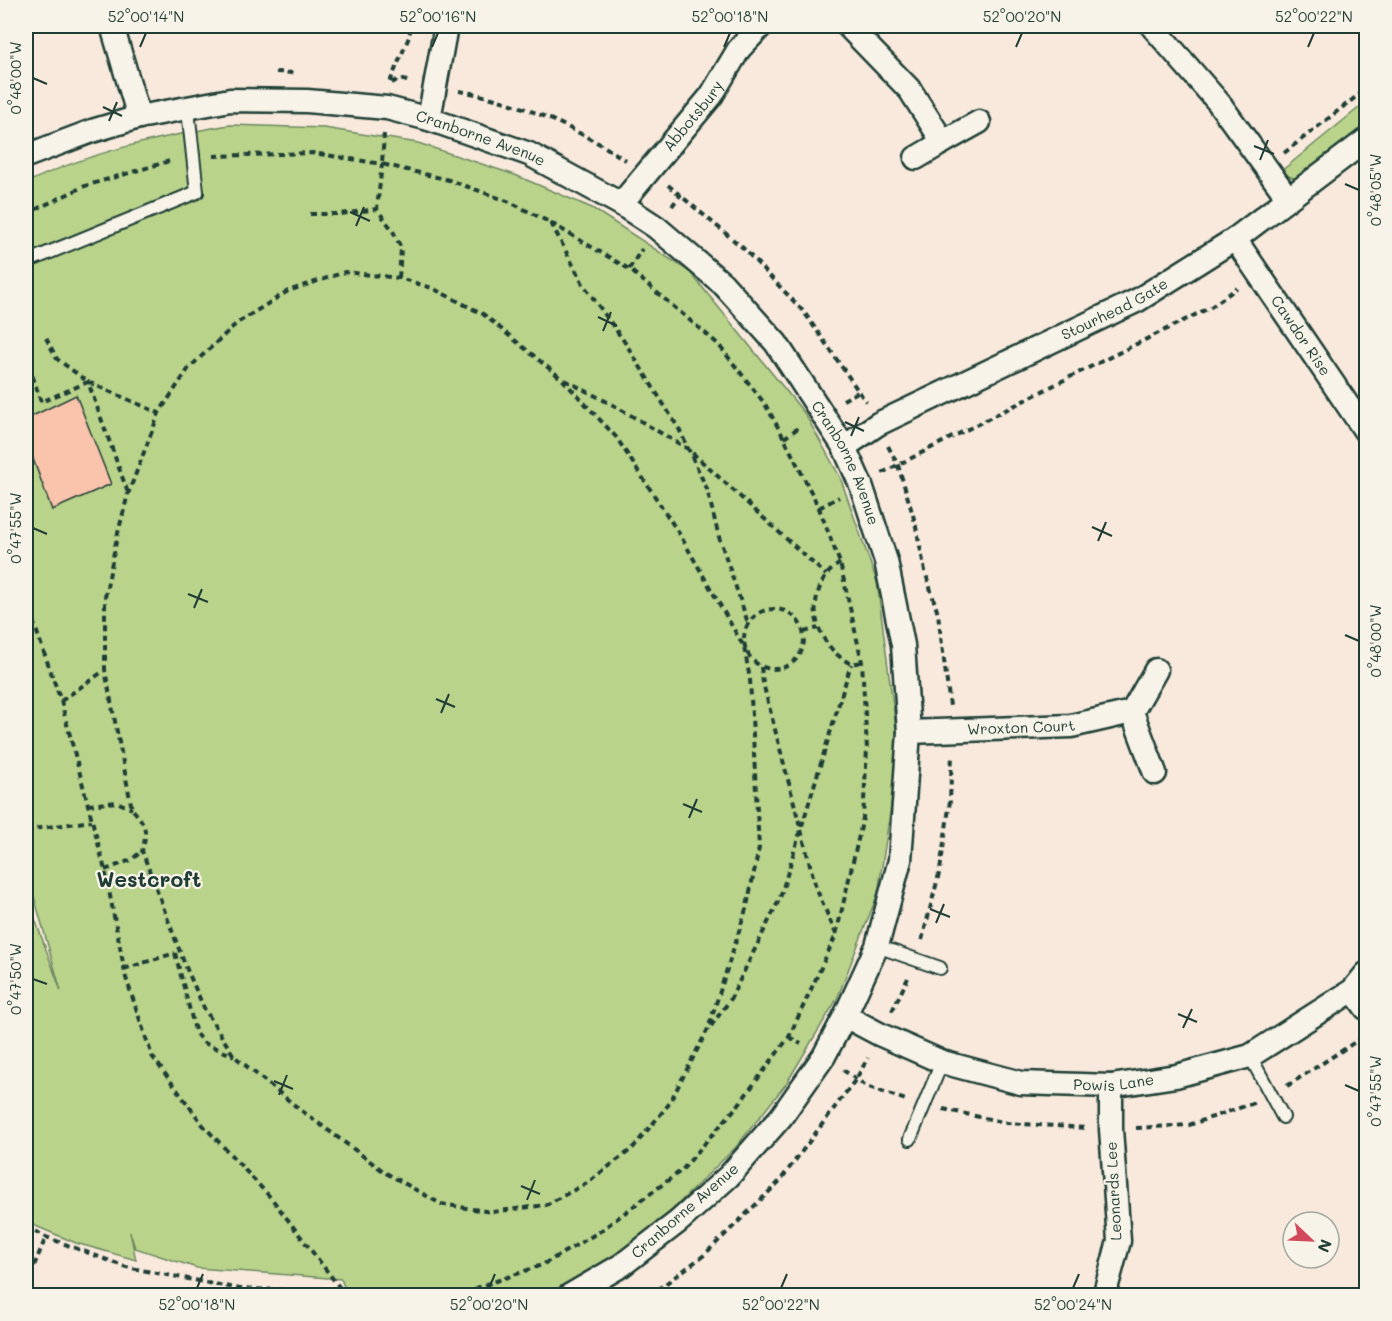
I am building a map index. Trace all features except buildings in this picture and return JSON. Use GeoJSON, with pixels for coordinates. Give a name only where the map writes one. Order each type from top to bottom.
{"type":"FeatureCollection","features":[{"type":"Feature","properties":{"kind":"street"},"geometry":{"type":"LineString","coordinates":[[112,26],[139,117]]}},
{"type":"Feature","properties":{"kind":"street"},"geometry":{"type":"LineString","coordinates":[[429,119],[446,26]]}},
{"type":"Feature","properties":{"kind":"street","name":"Abbotsbury"},"geometry":{"type":"LineString","coordinates":[[621,204],[711,96],[739,49],[761,26]]}},
{"type":"Feature","properties":{"kind":"street"},"geometry":{"type":"LineString","coordinates":[[848,26],[910,90],[943,142]]}},
{"type":"Feature","properties":{"kind":"street"},"geometry":{"type":"LineString","coordinates":[[1152,26],[1219,103],[1288,198]]}},
{"type":"Feature","properties":{"kind":"street","name":"Cranborne Avenue"},"geometry":{"type":"LineString","coordinates":[[26,156],[92,130],[139,117],[188,110],[230,100],[307,100],[387,108],[429,119],[529,154],[621,204],[656,227],[723,284],[776,343],[844,447],[861,485],[886,561],[903,645],[909,732],[900,860],[877,946],[824,1056],[781,1117],[729,1176],[679,1221],[622,1265],[569,1296]]}},
{"type":"Feature","properties":{"kind":"street"},"geometry":{"type":"LineString","coordinates":[[916,158],[979,122]]}},
{"type":"Feature","properties":{"kind":"street","name":"Stourhead Gate"},"geometry":{"type":"LineString","coordinates":[[844,447],[878,424],[1138,300],[1235,238],[1366,140]]}},
{"type":"Feature","properties":{"kind":"street","name":"Cawdor Rise"},"geometry":{"type":"LineString","coordinates":[[1235,238],[1366,432]]}},
{"type":"Feature","properties":{"kind":"street"},"geometry":{"type":"LineString","coordinates":[[1155,773],[1132,712],[1156,670]]}},
{"type":"Feature","properties":{"kind":"street","name":"Wroxton Court"},"geometry":{"type":"LineString","coordinates":[[909,732],[1071,726],[1132,712]]}},
{"type":"Feature","properties":{"kind":"street"},"geometry":{"type":"LineString","coordinates":[[1360,982],[1366,1008]]}},
{"type":"Feature","properties":{"kind":"street","name":"Powis Lane"},"geometry":{"type":"LineString","coordinates":[[845,1016],[942,1062],[1021,1083],[1111,1086],[1176,1076],[1250,1056],[1360,982]]}},
{"type":"Feature","properties":{"kind":"street","name":"Leonards Lee"},"geometry":{"type":"LineString","coordinates":[[1104,1296],[1119,1241],[1111,1129],[1111,1086]]}},
{"type":"Feature","properties":{"kind":"lane"},"geometry":{"type":"LineString","coordinates":[[26,262],[197,192],[188,110]]}},
{"type":"Feature","properties":{"kind":"lane"},"geometry":{"type":"LineString","coordinates":[[877,946],[940,968]]}},
{"type":"Feature","properties":{"kind":"lane"},"geometry":{"type":"LineString","coordinates":[[1250,1056],[1283,1117]]}},
{"type":"Feature","properties":{"kind":"lane"},"geometry":{"type":"LineString","coordinates":[[910,1139],[942,1062]]}},
{"type":"Feature","properties":{"kind":"path"},"geometry":{"type":"LineString","coordinates":[[411,26],[409,37],[390,84],[399,79],[488,96],[541,116],[593,140],[622,158],[648,170],[681,194],[743,248],[804,312],[860,392],[898,465],[938,614],[953,731],[950,801],[940,870],[917,959],[881,1035],[856,1079],[779,1182],[704,1256],[649,1296]]}},
{"type":"Feature","properties":{"kind":"path"},"geometry":{"type":"LineString","coordinates":[[1265,167],[1366,89]]}},
{"type":"Feature","properties":{"kind":"path"},"geometry":{"type":"LineString","coordinates":[[387,108],[376,209],[393,231],[401,248],[399,278]]}},
{"type":"Feature","properties":{"kind":"path"},"geometry":{"type":"LineString","coordinates":[[382,164],[449,180],[510,202],[551,223],[629,269],[718,344],[765,405],[819,508],[840,563],[862,662],[867,749],[863,818],[836,935],[789,1037],[739,1104],[682,1170],[599,1232],[542,1265],[479,1287],[464,1296]]}},
{"type":"Feature","properties":{"kind":"path"},"geometry":{"type":"LineString","coordinates":[[310,214],[341,214],[376,209]]}},
{"type":"Feature","properties":{"kind":"path"},"geometry":{"type":"LineString","coordinates":[[551,223],[583,284],[626,344],[679,429],[707,489],[719,537],[748,623]]}},
{"type":"Feature","properties":{"kind":"path"},"geometry":{"type":"LineString","coordinates":[[132,809],[105,670],[105,597],[128,494],[159,413],[189,368],[237,323],[288,291],[345,272],[399,278],[432,288],[483,314],[562,379],[616,437],[680,534],[744,647],[753,661],[761,667],[780,669],[790,666],[802,651],[805,641],[804,632],[793,615],[774,609],[755,616],[748,623],[744,633],[744,647],[750,679],[759,848],[747,906],[708,1029]]}},
{"type":"Feature","properties":{"kind":"path"},"geometry":{"type":"LineString","coordinates":[[819,508],[898,465],[1211,307],[1260,272]]}},
{"type":"Feature","properties":{"kind":"path"},"geometry":{"type":"LineString","coordinates":[[46,338],[57,359],[88,382],[159,413]]}},
{"type":"Feature","properties":{"kind":"path"},"geometry":{"type":"LineString","coordinates":[[26,356],[41,402],[88,382]]}},
{"type":"Feature","properties":{"kind":"path"},"geometry":{"type":"LineString","coordinates":[[562,379],[615,406],[688,449],[826,575]]}},
{"type":"Feature","properties":{"kind":"path"},"geometry":{"type":"LineString","coordinates":[[88,382],[128,494]]}},
{"type":"Feature","properties":{"kind":"path"},"geometry":{"type":"LineString","coordinates":[[840,563],[826,575],[817,602],[816,624],[825,643],[838,657],[851,664],[862,662]]}},
{"type":"Feature","properties":{"kind":"path"},"geometry":{"type":"LineString","coordinates":[[26,601],[61,701],[105,870],[124,969],[152,1056],[203,1125],[272,1199],[346,1296]]}},
{"type":"Feature","properties":{"kind":"path"},"geometry":{"type":"LineString","coordinates":[[804,632],[818,628]]}},
{"type":"Feature","properties":{"kind":"path"},"geometry":{"type":"LineString","coordinates":[[177,952],[195,1034],[204,1043],[234,1056],[298,1108],[386,1173],[441,1204],[492,1212],[546,1205],[587,1183],[632,1149],[669,1104],[708,1029],[730,1000],[780,898],[851,664]]}},
{"type":"Feature","properties":{"kind":"path"},"geometry":{"type":"LineString","coordinates":[[761,667],[763,683],[816,888],[836,935]]}},
{"type":"Feature","properties":{"kind":"path"},"geometry":{"type":"LineString","coordinates":[[61,701],[105,670]]}},
{"type":"Feature","properties":{"kind":"path"},"geometry":{"type":"LineString","coordinates":[[88,805],[117,802],[132,809],[142,819],[146,836],[142,851],[177,952],[204,1008],[234,1056]]}},
{"type":"Feature","properties":{"kind":"path"},"geometry":{"type":"LineString","coordinates":[[26,830],[92,821]]}},
{"type":"Feature","properties":{"kind":"path"},"geometry":{"type":"LineString","coordinates":[[105,870],[131,860],[142,851]]}},
{"type":"Feature","properties":{"kind":"path"},"geometry":{"type":"LineString","coordinates":[[124,969],[150,963],[177,952]]}},
{"type":"Feature","properties":{"kind":"path"},"geometry":{"type":"LineString","coordinates":[[26,1226],[46,1237],[126,1267],[240,1289],[342,1291]]}},
{"type":"Feature","properties":{"kind":"path"},"geometry":{"type":"LineString","coordinates":[[26,1285],[46,1237]]}},
{"type":"Feature","properties":{"kind":"green space"},"geometry":{"type":"Polygon","coordinates":[[[1366,102],[1366,128],[1306,177],[1293,178],[1280,172],[1366,102]]]}},
{"type":"Feature","properties":{"kind":"green space"},"geometry":{"type":"Polygon","coordinates":[[[229,125],[324,128],[418,143],[515,175],[592,208],[690,272],[805,414],[840,477],[877,582],[899,752],[878,893],[837,999],[786,1084],[736,1147],[632,1249],[551,1295],[348,1296],[341,1279],[197,1268],[135,1248],[130,1232],[136,1260],[76,1243],[26,1222],[26,894],[61,991],[29,879],[26,880],[26,183],[100,154],[229,125]]]}},
{"type":"Feature","properties":{"kind":"district","name":"Westcroft"},"geometry":{"type":"Point","coordinates":[149,880]}}]}
